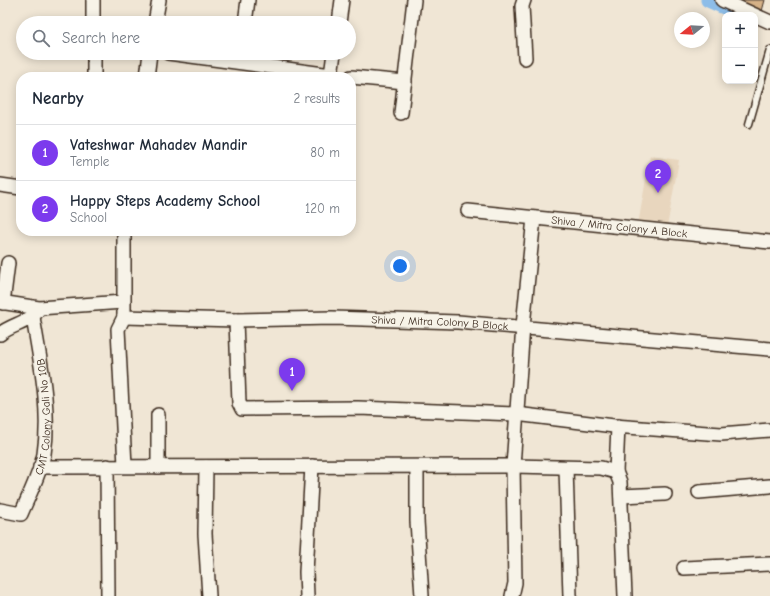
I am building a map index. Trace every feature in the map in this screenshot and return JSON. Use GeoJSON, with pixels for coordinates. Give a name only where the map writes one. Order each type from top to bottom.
{"type":"FeatureCollection","features":[{"type":"Feature","properties":{"kind":"street"},"geometry":{"type":"LineString","coordinates":[[93,0],[93,16]]}},
{"type":"Feature","properties":{"kind":"street"},"geometry":{"type":"LineString","coordinates":[[156,16],[159,0]]}},
{"type":"Feature","properties":{"kind":"street"},"geometry":{"type":"LineString","coordinates":[[245,16],[248,0]]}},
{"type":"Feature","properties":{"kind":"street"},"geometry":{"type":"LineString","coordinates":[[340,16],[342,0]]}},
{"type":"Feature","properties":{"kind":"street"},"geometry":{"type":"LineString","coordinates":[[401,113],[414,0]]}},
{"type":"Feature","properties":{"kind":"street"},"geometry":{"type":"LineString","coordinates":[[524,0],[522,6],[525,58]]}},
{"type":"Feature","properties":{"kind":"street"},"geometry":{"type":"LineString","coordinates":[[722,0],[770,22]]}},
{"type":"Feature","properties":{"kind":"street"},"geometry":{"type":"LineString","coordinates":[[94,60],[94,72]]}},
{"type":"Feature","properties":{"kind":"street"},"geometry":{"type":"LineString","coordinates":[[148,72],[149,60]]}},
{"type":"Feature","properties":{"kind":"street"},"geometry":{"type":"LineString","coordinates":[[250,60],[315,72]]}},
{"type":"Feature","properties":{"kind":"street"},"geometry":{"type":"LineString","coordinates":[[331,72],[333,60]]}},
{"type":"Feature","properties":{"kind":"street"},"geometry":{"type":"LineString","coordinates":[[356,77],[405,82]]}},
{"type":"Feature","properties":{"kind":"street"},"geometry":{"type":"LineString","coordinates":[[0,185],[16,187]]}},
{"type":"Feature","properties":{"kind":"street","name":"Shiva / Mitra Colony A Block"},"geometry":{"type":"LineString","coordinates":[[468,211],[770,242]]}},
{"type":"Feature","properties":{"kind":"street"},"geometry":{"type":"LineString","coordinates":[[512,596],[515,583],[513,466],[516,414],[534,218]]}},
{"type":"Feature","properties":{"kind":"street"},"geometry":{"type":"LineString","coordinates":[[124,236],[124,317],[118,329],[125,466]]}},
{"type":"Feature","properties":{"kind":"street"},"geometry":{"type":"LineString","coordinates":[[8,263],[1,302],[36,312],[123,302]]}},
{"type":"Feature","properties":{"kind":"street"},"geometry":{"type":"LineString","coordinates":[[0,334],[36,312]]}},
{"type":"Feature","properties":{"kind":"street","name":"CMT Colony Gali No 10B"},"geometry":{"type":"LineString","coordinates":[[0,510],[21,514],[44,455],[46,422],[36,312]]}},
{"type":"Feature","properties":{"kind":"street","name":"Shiva / Mitra Colony B Block"},"geometry":{"type":"LineString","coordinates":[[124,317],[236,320],[332,318],[458,322],[523,326],[770,349]]}},
{"type":"Feature","properties":{"kind":"street"},"geometry":{"type":"LineString","coordinates":[[236,320],[239,403],[242,409],[358,408],[516,414],[618,426],[721,434],[770,430]]}},
{"type":"Feature","properties":{"kind":"street"},"geometry":{"type":"LineString","coordinates":[[158,415],[158,467]]}},
{"type":"Feature","properties":{"kind":"street"},"geometry":{"type":"LineString","coordinates":[[618,426],[616,472],[620,482],[625,596]]}},
{"type":"Feature","properties":{"kind":"street"},"geometry":{"type":"LineString","coordinates":[[107,466],[108,596]]}},
{"type":"Feature","properties":{"kind":"street"},"geometry":{"type":"LineString","coordinates":[[307,596],[306,572],[312,466]]}},
{"type":"Feature","properties":{"kind":"street"},"geometry":{"type":"LineString","coordinates":[[40,467],[513,466],[601,468],[616,472]]}},
{"type":"Feature","properties":{"kind":"street"},"geometry":{"type":"LineString","coordinates":[[206,467],[205,534],[209,596]]}},
{"type":"Feature","properties":{"kind":"street"},"geometry":{"type":"LineString","coordinates":[[417,467],[417,520],[422,596]]}},
{"type":"Feature","properties":{"kind":"street"},"geometry":{"type":"LineString","coordinates":[[566,468],[570,596]]}},
{"type":"Feature","properties":{"kind":"street"},"geometry":{"type":"LineString","coordinates":[[699,492],[770,486]]}},
{"type":"Feature","properties":{"kind":"street"},"geometry":{"type":"LineString","coordinates":[[621,496],[665,494]]}},
{"type":"Feature","properties":{"kind":"street"},"geometry":{"type":"LineString","coordinates":[[684,568],[770,564]]}},
{"type":"Feature","properties":{"kind":"lane"},"geometry":{"type":"LineString","coordinates":[[749,124],[770,50]]}},
{"type":"Feature","properties":{"kind":"shaded area"},"geometry":{"type":"Polygon","coordinates":[[[650,156],[679,160],[667,227],[638,225],[650,156]]]}},
{"type":"Feature","properties":{"kind":"building"},"geometry":{"type":"Polygon","coordinates":[[[737,0],[765,0],[762,11],[737,0]]]}},
{"type":"Feature","properties":{"kind":"waterway"},"geometry":{"type":"LineString","coordinates":[[708,0],[735,12]]}},
{"type":"Feature","properties":{"kind":"place","name":"Happy Steps Academy School"},"geometry":{"type":"Point","coordinates":[658,193]}},
{"type":"Feature","properties":{"kind":"place","name":"Vateshwar Mahadev Mandir"},"geometry":{"type":"Point","coordinates":[292,391]}}]}
